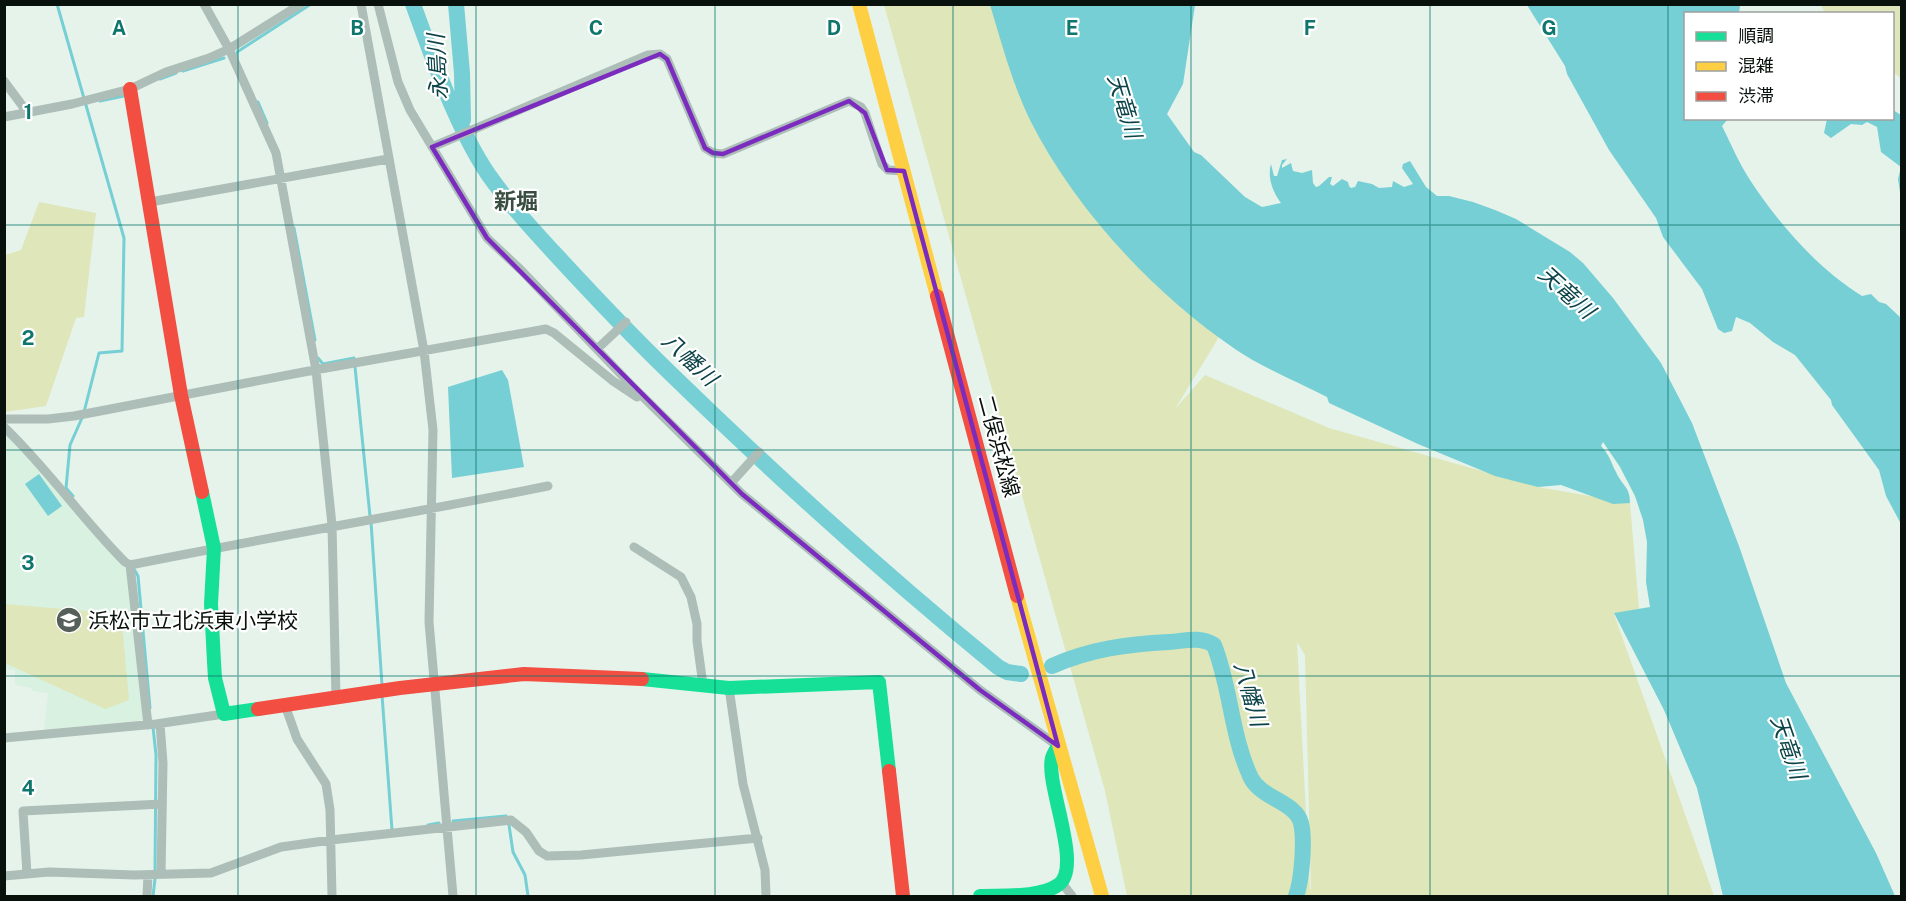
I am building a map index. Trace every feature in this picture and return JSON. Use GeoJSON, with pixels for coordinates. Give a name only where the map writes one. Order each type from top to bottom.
{"type":"FeatureCollection","features":[{"type":"Feature","properties":{"kind":"street"},"geometry":{"type":"LineString","coordinates":[[204,4],[229,49],[276,153],[316,370],[332,525],[336,698]]}},
{"type":"Feature","properties":{"kind":"street"},"geometry":{"type":"LineString","coordinates":[[4,117],[85,101],[130,89],[166,72],[229,49],[301,4]]}},
{"type":"Feature","properties":{"kind":"street"},"geometry":{"type":"LineString","coordinates":[[361,4],[424,351],[433,430],[429,622],[453,897]]}},
{"type":"Feature","properties":{"kind":"street"},"geometry":{"type":"LineString","coordinates":[[378,4],[398,82],[410,110],[487,238],[731,483],[980,690],[1058,746],[1051,760],[1067,866],[1066,876],[1062,883],[1050,890],[980,897]]}},
{"type":"Feature","properties":{"kind":"street","name":"二俣浜松線"},"geometry":{"type":"LineString","coordinates":[[859,4],[1058,746],[1102,897]]}},
{"type":"Feature","properties":{"kind":"street"},"geometry":{"type":"LineString","coordinates":[[432,147],[648,55],[660,54],[667,59],[705,148],[713,153],[723,154],[849,101],[861,107],[865,113],[882,164],[888,170],[904,171]]}},
{"type":"Feature","properties":{"kind":"street"},"geometry":{"type":"LineString","coordinates":[[4,81],[27,112]]}},
{"type":"Feature","properties":{"kind":"street"},"geometry":{"type":"LineString","coordinates":[[130,89],[181,394],[214,548],[211,604],[214,678],[224,714]]}},
{"type":"Feature","properties":{"kind":"street"},"geometry":{"type":"LineString","coordinates":[[150,202],[388,159]]}},
{"type":"Feature","properties":{"kind":"street"},"geometry":{"type":"LineString","coordinates":[[597,349],[626,322]]}},
{"type":"Feature","properties":{"kind":"street"},"geometry":{"type":"LineString","coordinates":[[4,419],[48,419],[83,414],[181,394],[546,329],[658,412]]}},
{"type":"Feature","properties":{"kind":"street"},"geometry":{"type":"LineString","coordinates":[[4,427],[43,468],[102,539],[130,565],[154,724],[163,763],[158,804],[161,874]]}},
{"type":"Feature","properties":{"kind":"street"},"geometry":{"type":"LineString","coordinates":[[731,483],[759,452]]}},
{"type":"Feature","properties":{"kind":"street"},"geometry":{"type":"LineString","coordinates":[[130,565],[548,486]]}},
{"type":"Feature","properties":{"kind":"street"},"geometry":{"type":"LineString","coordinates":[[634,547],[681,577],[691,597],[697,624],[703,685]]}},
{"type":"Feature","properties":{"kind":"street"},"geometry":{"type":"LineString","coordinates":[[4,738],[154,724],[436,683],[524,674],[629,678],[729,688],[879,682],[903,897]]}},
{"type":"Feature","properties":{"kind":"street"},"geometry":{"type":"LineString","coordinates":[[729,688],[743,784],[765,870],[766,897]]}},
{"type":"Feature","properties":{"kind":"street"},"geometry":{"type":"LineString","coordinates":[[285,705],[297,739],[326,784],[330,810],[332,897]]}},
{"type":"Feature","properties":{"kind":"street"},"geometry":{"type":"LineString","coordinates":[[27,874],[23,811],[158,804]]}},
{"type":"Feature","properties":{"kind":"street"},"geometry":{"type":"LineString","coordinates":[[4,876],[49,872],[148,875],[211,873],[281,847],[511,820],[526,832],[539,851],[547,856],[581,855],[758,838]]}},
{"type":"Feature","properties":{"kind":"street"},"geometry":{"type":"LineString","coordinates":[[147,897],[148,875]]}},
{"type":"Feature","properties":{"kind":"street"},"geometry":{"type":"LineString","coordinates":[[1062,883],[1072,897]]}},
{"type":"Feature","properties":{"kind":"highlighted area"},"geometry":{"type":"Polygon","coordinates":[[[660,54],[667,59],[705,148],[713,153],[723,154],[849,101],[865,113],[887,170],[904,171],[1058,746],[980,690],[742,494],[487,238],[432,147],[660,54]]]}},
{"type":"Feature","properties":{"kind":"shaded area","name":"浜松市立北浜東小学校"},"geometry":{"type":"Polygon","coordinates":[[[4,429],[128,572],[146,720],[44,730],[48,693],[32,691],[32,688],[15,685],[15,670],[5,669],[4,429]]]}},
{"type":"Feature","properties":{"kind":"green space"},"geometry":{"type":"Polygon","coordinates":[[[884,5],[991,5],[1144,272],[1219,337],[1175,409],[1205,375],[1329,428],[1538,487],[1630,503],[1639,609],[1614,614],[1714,896],[1127,896],[1105,791],[884,5]],[[1297,642],[1311,889],[1305,655],[1297,642]]]}},
{"type":"Feature","properties":{"kind":"green space"},"geometry":{"type":"Polygon","coordinates":[[[1821,5],[1901,5],[1901,78],[1894,73],[1894,12],[1824,12],[1821,5]]]}},
{"type":"Feature","properties":{"kind":"green space"},"geometry":{"type":"Polygon","coordinates":[[[39,202],[96,213],[84,317],[76,318],[46,406],[5,412],[5,255],[21,250],[39,202]]]}},
{"type":"Feature","properties":{"kind":"green space"},"geometry":{"type":"Polygon","coordinates":[[[5,604],[121,614],[129,700],[105,709],[5,663],[5,604]]]}},
{"type":"Feature","properties":{"kind":"water","name":"天竜川"},"geometry":{"type":"Polygon","coordinates":[[[990,5],[1195,5],[1183,84],[1167,114],[1194,152],[1201,155],[1245,197],[1262,207],[1281,203],[1273,190],[1270,174],[1271,164],[1274,176],[1277,176],[1282,160],[1287,159],[1282,168],[1291,163],[1293,171],[1302,173],[1312,170],[1313,183],[1316,187],[1332,177],[1330,184],[1333,186],[1342,179],[1348,182],[1351,188],[1355,187],[1358,181],[1379,188],[1392,187],[1393,181],[1404,187],[1413,184],[1402,168],[1403,164],[1410,161],[1426,187],[1437,196],[1449,196],[1473,202],[1516,219],[1570,252],[1583,263],[1613,298],[1661,363],[1692,423],[1739,546],[1786,683],[1876,853],[1895,896],[1723,896],[1697,788],[1664,710],[1614,613],[1650,607],[1646,582],[1647,542],[1635,496],[1620,467],[1603,442],[1601,446],[1627,489],[1630,503],[1613,504],[1561,485],[1538,487],[1495,476],[1329,403],[1327,397],[1246,356],[1204,327],[1146,275],[1119,247],[1069,185],[1030,120],[1018,92],[990,5]]]}},
{"type":"Feature","properties":{"kind":"water"},"geometry":{"type":"Polygon","coordinates":[[[1527,5],[1740,5],[1739,12],[1684,12],[1684,120],[1727,120],[1722,126],[1742,167],[1786,229],[1814,259],[1845,285],[1862,296],[1871,294],[1901,318],[1901,524],[1886,496],[1879,470],[1832,405],[1831,400],[1795,355],[1773,342],[1750,323],[1736,317],[1732,331],[1724,333],[1718,329],[1702,289],[1663,237],[1656,218],[1609,150],[1567,74],[1565,66],[1527,5]]]}},
{"type":"Feature","properties":{"kind":"water"},"geometry":{"type":"Polygon","coordinates":[[[1894,111],[1901,115],[1901,167],[1881,152],[1877,127],[1867,122],[1862,125],[1851,124],[1831,138],[1824,133],[1827,120],[1894,120],[1894,111]]]}},
{"type":"Feature","properties":{"kind":"water"},"geometry":{"type":"Polygon","coordinates":[[[1901,167],[1901,199],[1898,179],[1901,167]]]}},
{"type":"Feature","properties":{"kind":"water"},"geometry":{"type":"Polygon","coordinates":[[[502,370],[508,380],[524,467],[452,478],[448,387],[502,370]]]}},
{"type":"Feature","properties":{"kind":"water"},"geometry":{"type":"Polygon","coordinates":[[[39,474],[62,506],[48,516],[25,484],[39,474]]]}},
{"type":"Feature","properties":{"kind":"waterway"},"geometry":{"type":"LineString","coordinates":[[57,4],[124,238],[122,351],[99,353],[84,412]]}},
{"type":"Feature","properties":{"kind":"waterway"},"geometry":{"type":"LineString","coordinates":[[237,58],[237,52],[311,4]]}},
{"type":"Feature","properties":{"kind":"waterway","name":"八幡川"},"geometry":{"type":"LineString","coordinates":[[413,4],[446,92],[477,156],[504,196],[539,237],[654,357],[830,523],[998,667],[1007,672],[1021,674]]}},
{"type":"Feature","properties":{"kind":"waterway","name":"永島川"},"geometry":{"type":"LineString","coordinates":[[456,4],[462,73],[463,120]]}},
{"type":"Feature","properties":{"kind":"waterway"},"geometry":{"type":"LineString","coordinates":[[183,71],[224,58]]}},
{"type":"Feature","properties":{"kind":"waterway"},"geometry":{"type":"LineString","coordinates":[[160,79],[176,73]]}},
{"type":"Feature","properties":{"kind":"waterway"},"geometry":{"type":"LineString","coordinates":[[100,101],[124,96]]}},
{"type":"Feature","properties":{"kind":"waterway"},"geometry":{"type":"LineString","coordinates":[[258,102],[267,123]]}},
{"type":"Feature","properties":{"kind":"waterway"},"geometry":{"type":"LineString","coordinates":[[294,228],[315,340]]}},
{"type":"Feature","properties":{"kind":"waterway"},"geometry":{"type":"LineString","coordinates":[[318,358],[323,364],[354,358]]}},
{"type":"Feature","properties":{"kind":"waterway"},"geometry":{"type":"LineString","coordinates":[[355,367],[370,516]]}},
{"type":"Feature","properties":{"kind":"waterway"},"geometry":{"type":"LineString","coordinates":[[73,496],[66,488],[70,445],[82,418]]}},
{"type":"Feature","properties":{"kind":"waterway"},"geometry":{"type":"LineString","coordinates":[[371,522],[382,685]]}},
{"type":"Feature","properties":{"kind":"waterway"},"geometry":{"type":"LineString","coordinates":[[134,569],[138,576],[150,708]]}},
{"type":"Feature","properties":{"kind":"waterway","name":"八幡川"},"geometry":{"type":"LineString","coordinates":[[1052,666],[1095,651],[1124,646],[1192,640],[1209,642],[1214,645],[1220,661],[1239,746],[1251,778],[1263,791],[1293,810],[1301,823],[1302,860],[1296,896]]}},
{"type":"Feature","properties":{"kind":"waterway"},"geometry":{"type":"LineString","coordinates":[[382,695],[392,830]]}},
{"type":"Feature","properties":{"kind":"waterway"},"geometry":{"type":"LineString","coordinates":[[153,727],[156,755],[155,872]]}},
{"type":"Feature","properties":{"kind":"waterway"},"geometry":{"type":"LineString","coordinates":[[453,821],[506,816]]}},
{"type":"Feature","properties":{"kind":"waterway"},"geometry":{"type":"LineString","coordinates":[[428,825],[439,823]]}},
{"type":"Feature","properties":{"kind":"waterway"},"geometry":{"type":"LineString","coordinates":[[509,825],[513,852],[525,875],[528,896]]}},
{"type":"Feature","properties":{"kind":"waterway"},"geometry":{"type":"LineString","coordinates":[[153,896],[155,879]]}},
{"type":"Feature","properties":{"kind":"traffic: fast"},"geometry":{"type":"LineString","coordinates":[[202,492],[214,548],[211,604],[214,662],[215,678],[224,714],[258,709]]}},
{"type":"Feature","properties":{"kind":"traffic: fast"},"geometry":{"type":"LineString","coordinates":[[642,679],[729,688],[879,682],[889,771]]}},
{"type":"Feature","properties":{"kind":"traffic: fast"},"geometry":{"type":"LineString","coordinates":[[980,896],[1041,892],[1058,885],[1065,876],[1066,844],[1051,770],[1052,758],[1058,746]]}},
{"type":"Feature","properties":{"kind":"traffic: slow"},"geometry":{"type":"LineString","coordinates":[[859,4],[937,296]]}},
{"type":"Feature","properties":{"kind":"traffic: slow"},"geometry":{"type":"LineString","coordinates":[[1017,596],[1102,896]]}},
{"type":"Feature","properties":{"kind":"traffic: jam"},"geometry":{"type":"LineString","coordinates":[[130,89],[181,395],[202,492]]}},
{"type":"Feature","properties":{"kind":"traffic: jam"},"geometry":{"type":"LineString","coordinates":[[937,296],[1017,596]]}},
{"type":"Feature","properties":{"kind":"traffic: jam"},"geometry":{"type":"LineString","coordinates":[[258,709],[400,688],[524,674],[642,679]]}},
{"type":"Feature","properties":{"kind":"traffic: jam"},"geometry":{"type":"LineString","coordinates":[[889,771],[903,896]]}},
{"type":"Feature","properties":{"kind":"place","name":"浜松市立北浜東小学校"},"geometry":{"type":"Point","coordinates":[69,620]}},
{"type":"Feature","properties":{"kind":"district","name":"新堀"},"geometry":{"type":"Point","coordinates":[516,201]}}]}
